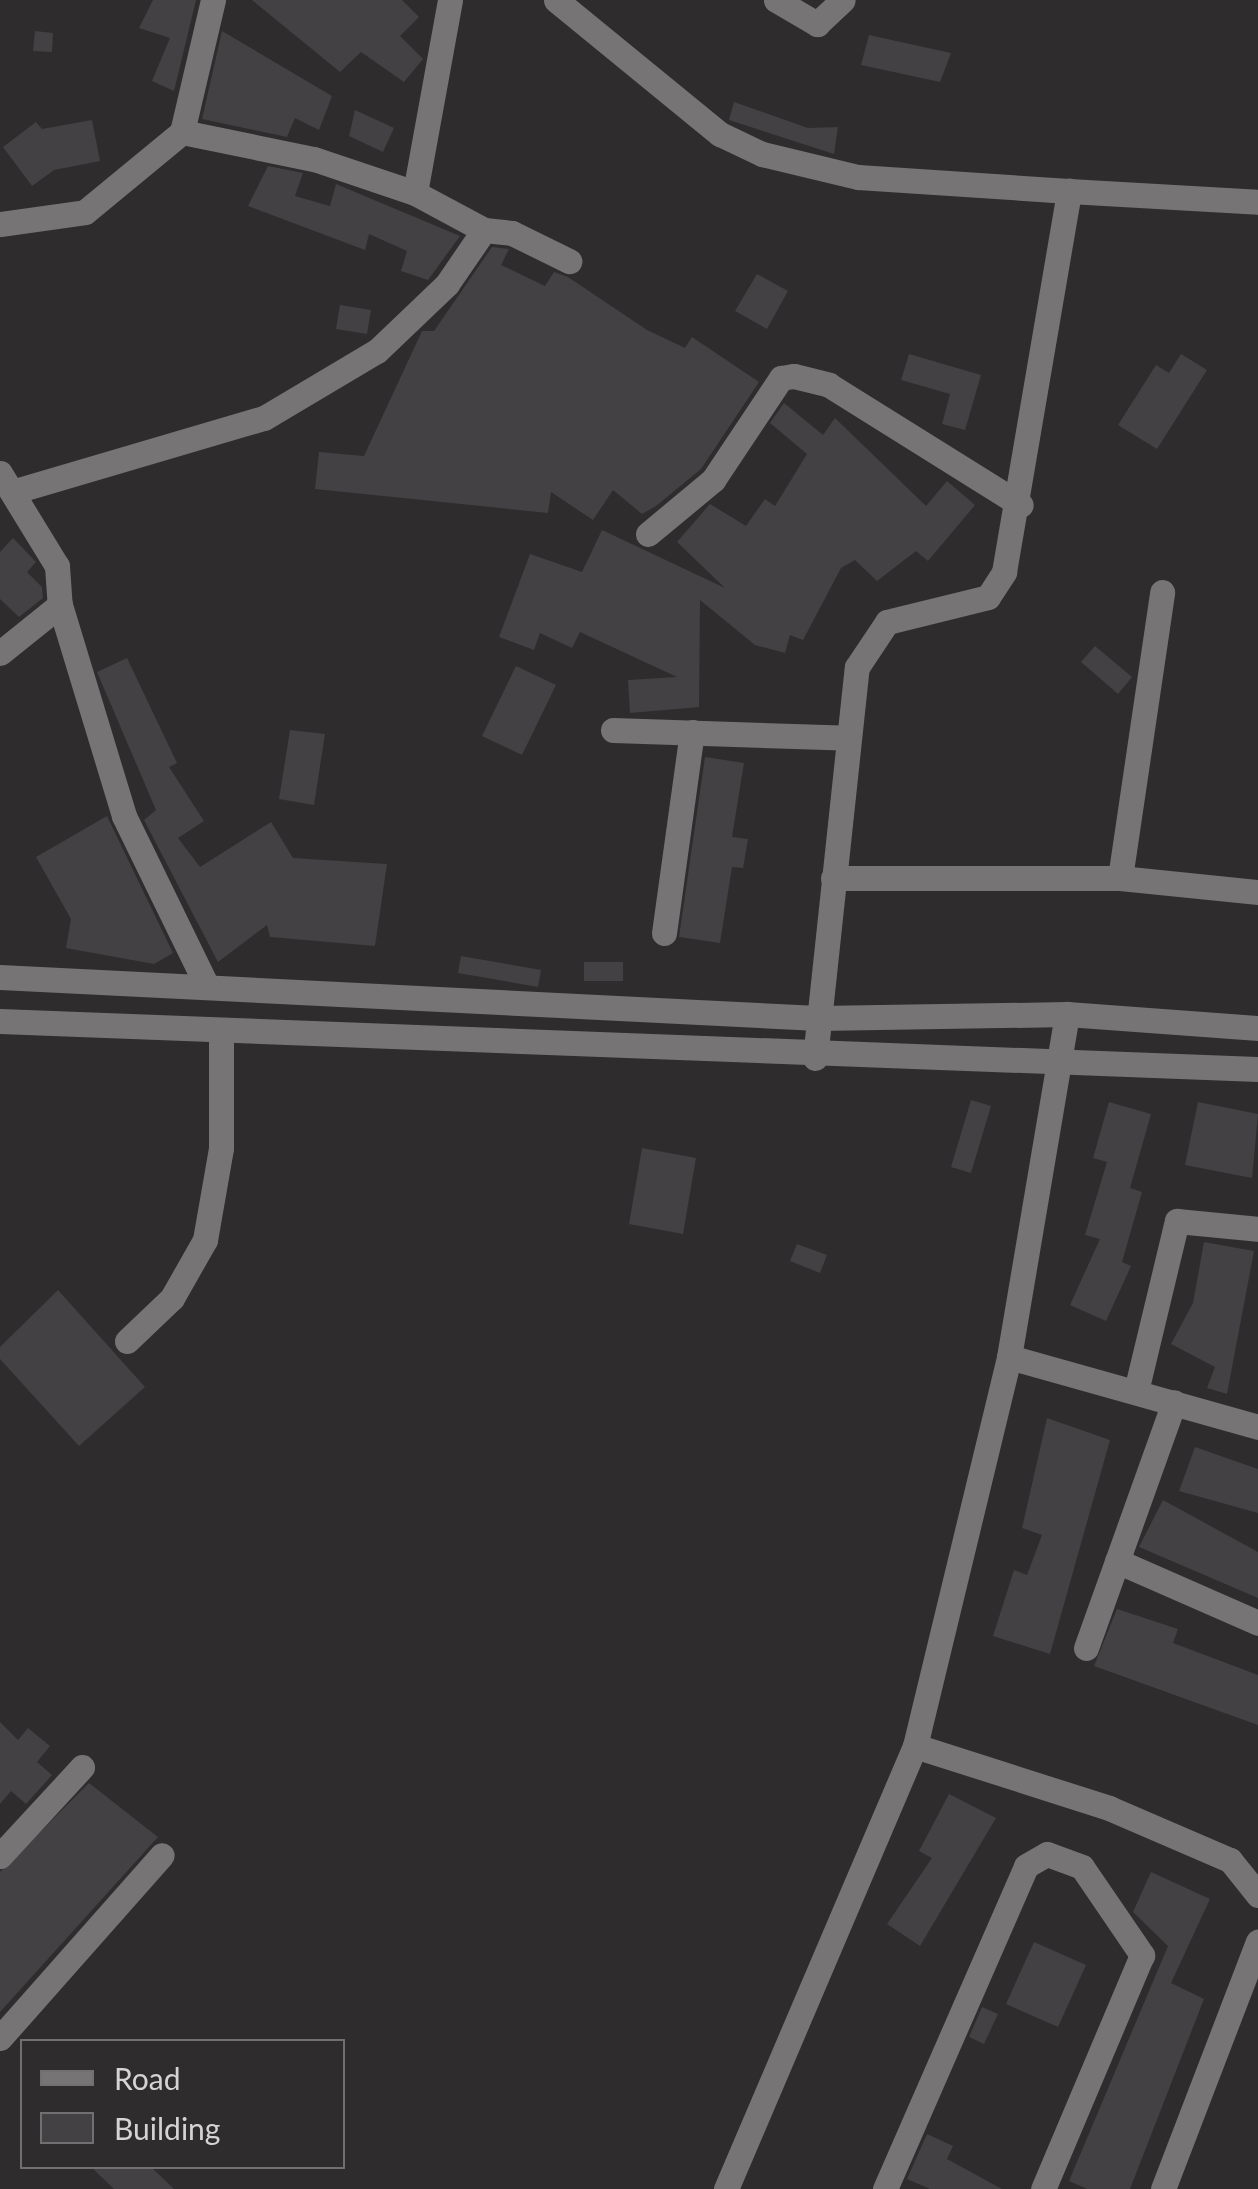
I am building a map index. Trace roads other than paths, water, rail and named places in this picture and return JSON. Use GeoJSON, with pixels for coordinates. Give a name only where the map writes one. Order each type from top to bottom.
{"type":"FeatureCollection","features":[{"type":"Feature","properties":{"kind":"street"},"geometry":{"type":"LineString","coordinates":[[0,224],[85,212],[182,132],[213,0]]}},
{"type":"Feature","properties":{"kind":"street"},"geometry":{"type":"LineString","coordinates":[[415,193],[450,0]]}},
{"type":"Feature","properties":{"kind":"street"},"geometry":{"type":"LineString","coordinates":[[556,0],[720,134],[762,154],[858,176],[1258,202]]}},
{"type":"Feature","properties":{"kind":"street"},"geometry":{"type":"LineString","coordinates":[[776,0],[817,24],[844,0]]}},
{"type":"Feature","properties":{"kind":"street"},"geometry":{"type":"LineString","coordinates":[[182,132],[314,158],[415,193],[484,230],[512,232],[569,261]]}},
{"type":"Feature","properties":{"kind":"street"},"geometry":{"type":"LineString","coordinates":[[815,1058],[850,738],[868,642],[907,613],[988,597],[1021,505],[1069,191]]}},
{"type":"Feature","properties":{"kind":"street"},"geometry":{"type":"LineString","coordinates":[[207,986],[124,816],[60,606],[57,566],[6,482],[264,418],[377,350],[448,284],[484,230]]}},
{"type":"Feature","properties":{"kind":"street"},"geometry":{"type":"LineString","coordinates":[[648,534],[713,480],[782,378],[794,376],[829,385],[1021,505]]}},
{"type":"Feature","properties":{"kind":"street"},"geometry":{"type":"LineString","coordinates":[[1120,878],[1162,592]]}},
{"type":"Feature","properties":{"kind":"street"},"geometry":{"type":"LineString","coordinates":[[0,653],[60,606]]}},
{"type":"Feature","properties":{"kind":"street"},"geometry":{"type":"LineString","coordinates":[[613,730],[850,738]]}},
{"type":"Feature","properties":{"kind":"street"},"geometry":{"type":"LineString","coordinates":[[664,933],[692,732]]}},
{"type":"Feature","properties":{"kind":"street"},"geometry":{"type":"LineString","coordinates":[[834,878],[1120,878],[1258,892]]}},
{"type":"Feature","properties":{"kind":"street"},"geometry":{"type":"LineString","coordinates":[[0,976],[818,1018],[1068,1014],[1258,1028]]}},
{"type":"Feature","properties":{"kind":"street"},"geometry":{"type":"LineString","coordinates":[[726,2189],[915,1746],[1008,1356],[1068,1014]]}},
{"type":"Feature","properties":{"kind":"street"},"geometry":{"type":"LineString","coordinates":[[0,1021],[220,1036],[815,1058],[1060,1060],[1258,1069]]}},
{"type":"Feature","properties":{"kind":"street"},"geometry":{"type":"LineString","coordinates":[[128,1341],[172,1298],[205,1240],[221,1148],[220,1036]]}},
{"type":"Feature","properties":{"kind":"street"},"geometry":{"type":"LineString","coordinates":[[1137,1387],[1177,1221],[1258,1229]]}},
{"type":"Feature","properties":{"kind":"street"},"geometry":{"type":"LineString","coordinates":[[1008,1356],[1137,1387],[1258,1427]]}},
{"type":"Feature","properties":{"kind":"street"},"geometry":{"type":"LineString","coordinates":[[1086,1648],[1174,1402]]}},
{"type":"Feature","properties":{"kind":"street"},"geometry":{"type":"LineString","coordinates":[[1116,1561],[1258,1623]]}},
{"type":"Feature","properties":{"kind":"street"},"geometry":{"type":"LineString","coordinates":[[915,1746],[1213,1852],[1258,1895]]}},
{"type":"Feature","properties":{"kind":"street"},"geometry":{"type":"LineString","coordinates":[[0,1856],[82,1766]]}},
{"type":"Feature","properties":{"kind":"street"},"geometry":{"type":"LineString","coordinates":[[885,2189],[1026,1866],[1047,1854],[1082,1867],[1142,1955],[1042,2189]]}},
{"type":"Feature","properties":{"kind":"street"},"geometry":{"type":"LineString","coordinates":[[0,2038],[162,1855]]}},
{"type":"Feature","properties":{"kind":"street"},"geometry":{"type":"LineString","coordinates":[[1164,2189],[1258,1942]]}}]}
